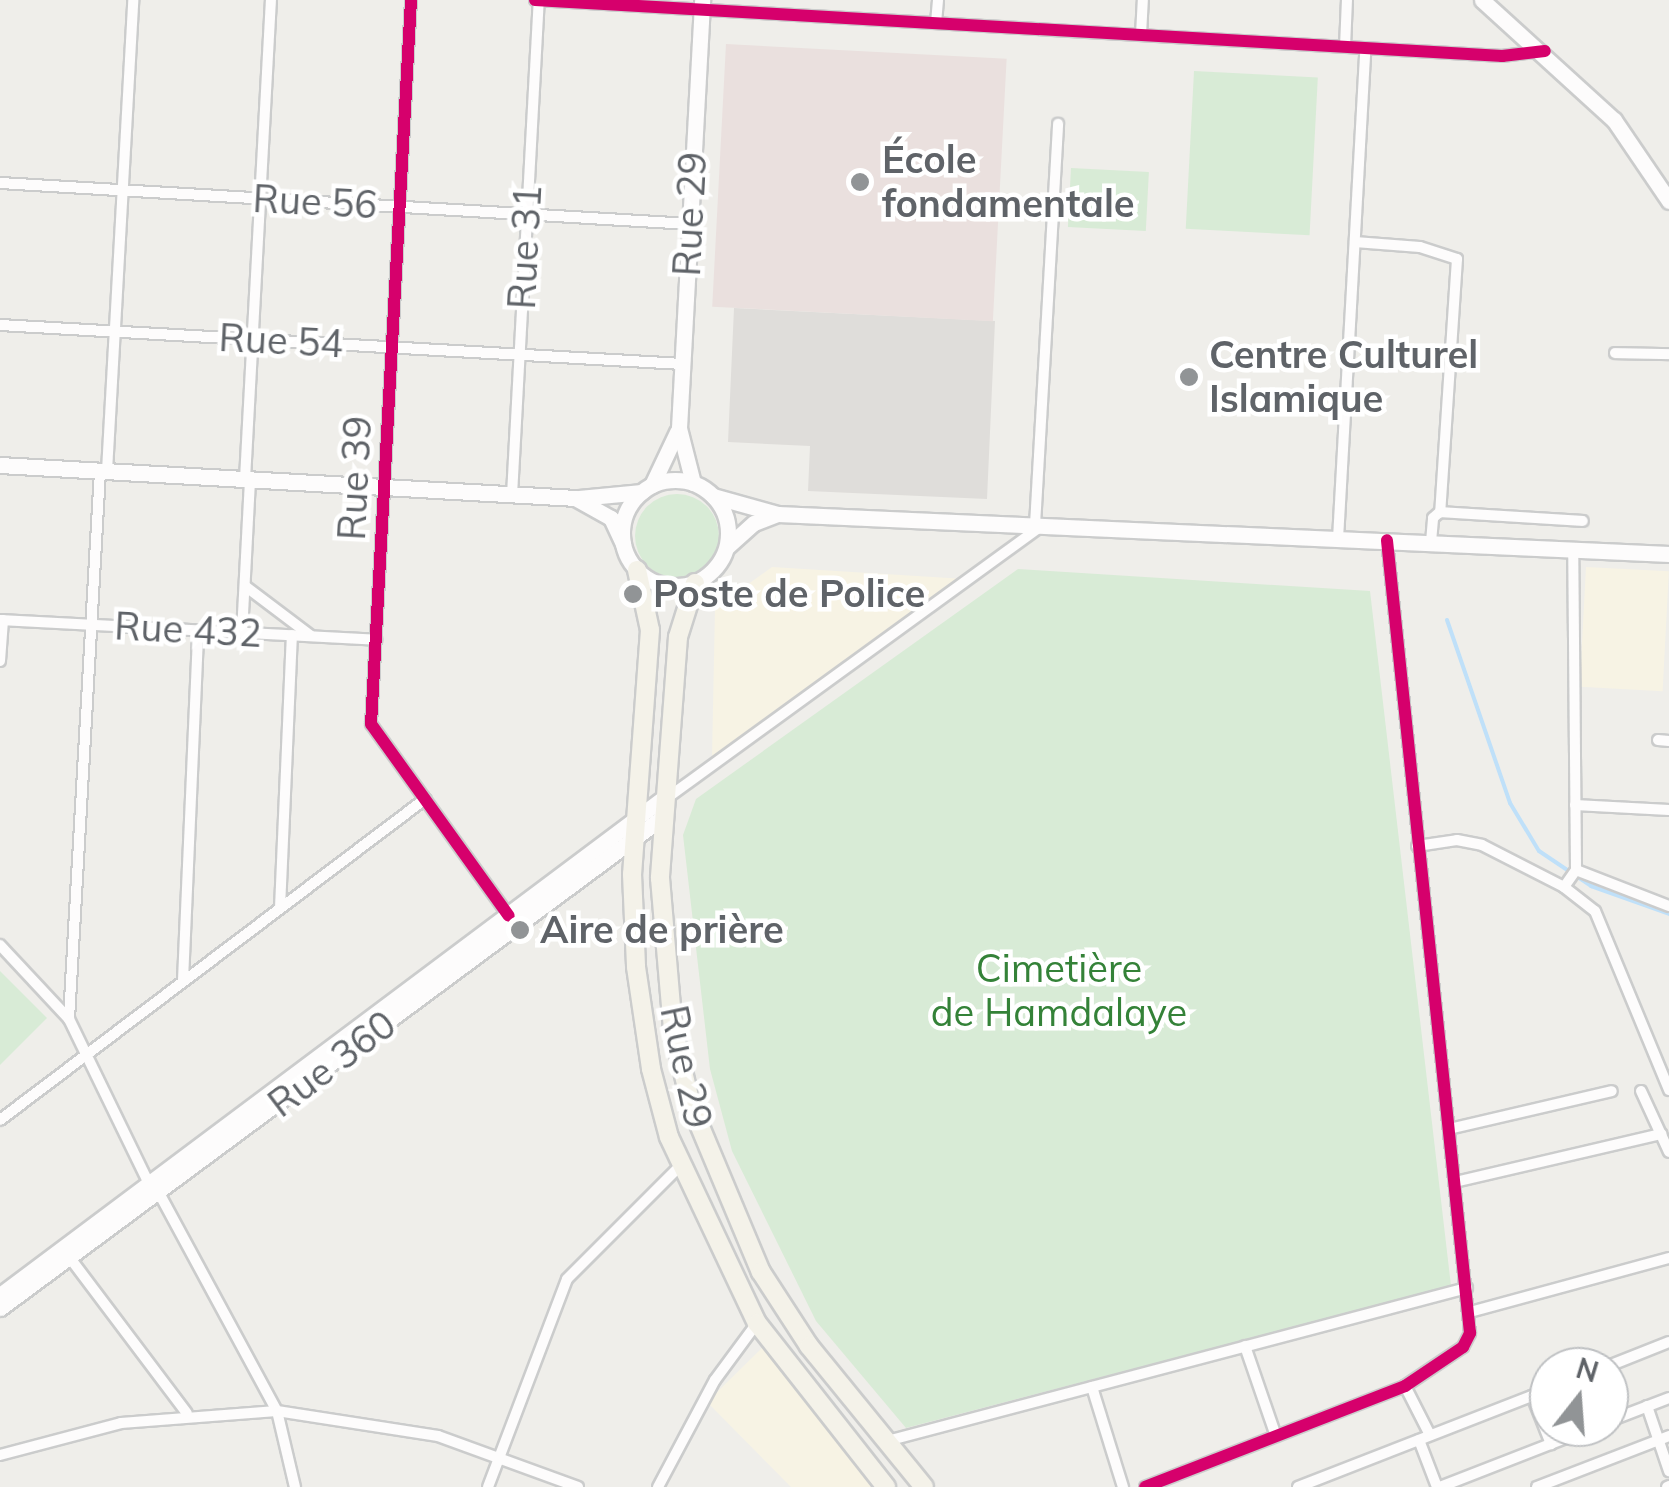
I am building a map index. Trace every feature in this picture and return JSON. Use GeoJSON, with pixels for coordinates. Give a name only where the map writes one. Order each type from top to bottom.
{"type":"FeatureCollection","features":[{"type":"Feature","properties":{"kind":"main road"},"geometry":{"type":"LineString","coordinates":[[1482,0],[1545,50],[1614,120],[1669,200]]}},
{"type":"Feature","properties":{"kind":"main road","name":"Rue 29"},"geometry":{"type":"LineString","coordinates":[[694,484],[678,428],[702,5]]}},
{"type":"Feature","properties":{"kind":"main road","name":"Rue 29"},"geometry":{"type":"LineString","coordinates":[[647,488],[678,428]]}},
{"type":"Feature","properties":{"kind":"main road"},"geometry":{"type":"LineString","coordinates":[[0,465],[576,498],[694,484],[714,496],[778,514],[1669,554]]}},
{"type":"Feature","properties":{"kind":"main road"},"geometry":{"type":"LineString","coordinates":[[623,544],[625,515],[647,488]]}},
{"type":"Feature","properties":{"kind":"main road"},"geometry":{"type":"LineString","coordinates":[[714,496],[724,512],[727,547]]}},
{"type":"Feature","properties":{"kind":"main road"},"geometry":{"type":"LineString","coordinates":[[576,498],[611,518],[637,570],[650,630],[636,828],[638,984],[650,1068],[679,1166],[757,1323],[886,1487]]}},
{"type":"Feature","properties":{"kind":"main road"},"geometry":{"type":"LineString","coordinates":[[637,570],[664,585],[695,583],[715,569],[727,547],[754,523],[778,514]]}},
{"type":"Feature","properties":{"kind":"main road","name":"Rue 29"},"geometry":{"type":"LineString","coordinates":[[695,583],[678,637],[660,878],[673,1030],[703,1145],[761,1272],[809,1346],[924,1487]]}},
{"type":"Feature","properties":{"kind":"main road","name":"Rue 360"},"geometry":{"type":"LineString","coordinates":[[0,1308],[664,805]]}},
{"type":"Feature","properties":{"kind":"main road"},"geometry":{"type":"LineString","coordinates":[[0,1295],[154,1189],[509,916],[636,828]]}},
{"type":"Feature","properties":{"kind":"street"},"geometry":{"type":"LineString","coordinates":[[70,1019],[91,625],[115,331],[133,0]]}},
{"type":"Feature","properties":{"kind":"street"},"geometry":{"type":"LineString","coordinates":[[242,633],[252,339],[271,0]]}},
{"type":"Feature","properties":{"kind":"street","name":"Rue 39"},"geometry":{"type":"LineString","coordinates":[[411,0],[371,724],[509,916]]}},
{"type":"Feature","properties":{"kind":"street"},"geometry":{"type":"LineString","coordinates":[[538,0],[702,5],[936,24],[1502,56],[1545,50]]}},
{"type":"Feature","properties":{"kind":"street","name":"Rue 31"},"geometry":{"type":"LineString","coordinates":[[512,495],[538,0]]}},
{"type":"Feature","properties":{"kind":"street"},"geometry":{"type":"LineString","coordinates":[[936,24],[938,0]]}},
{"type":"Feature","properties":{"kind":"street"},"geometry":{"type":"LineString","coordinates":[[1141,35],[1143,0]]}},
{"type":"Feature","properties":{"kind":"street"},"geometry":{"type":"LineString","coordinates":[[1345,47],[1347,0]]}},
{"type":"Feature","properties":{"kind":"street"},"geometry":{"type":"LineString","coordinates":[[1338,539],[1365,49]]}},
{"type":"Feature","properties":{"kind":"street"},"geometry":{"type":"LineString","coordinates":[[664,805],[1039,525],[1058,124]]}},
{"type":"Feature","properties":{"kind":"street","name":"Rue 56"},"geometry":{"type":"LineString","coordinates":[[0,183],[690,224]]}},
{"type":"Feature","properties":{"kind":"street"},"geometry":{"type":"LineString","coordinates":[[1355,242],[1420,247],[1457,259],[1440,512]]}},
{"type":"Feature","properties":{"kind":"street","name":"Rue 54"},"geometry":{"type":"LineString","coordinates":[[0,325],[682,364]]}},
{"type":"Feature","properties":{"kind":"street"},"geometry":{"type":"LineString","coordinates":[[1616,353],[1669,354]]}},
{"type":"Feature","properties":{"kind":"street"},"geometry":{"type":"LineString","coordinates":[[1431,542],[1433,518],[1440,512],[1584,521]]}},
{"type":"Feature","properties":{"kind":"street"},"geometry":{"type":"LineString","coordinates":[[1145,1487],[1405,1386],[1463,1347],[1470,1312],[1386,540]]}},
{"type":"Feature","properties":{"kind":"street"},"geometry":{"type":"LineString","coordinates":[[1564,887],[1576,870],[1573,548]]}},
{"type":"Feature","properties":{"kind":"street"},"geometry":{"type":"LineString","coordinates":[[245,586],[311,636]]}},
{"type":"Feature","properties":{"kind":"street"},"geometry":{"type":"LineString","coordinates":[[0,661],[1,620]]}},
{"type":"Feature","properties":{"kind":"street","name":"Rue 432"},"geometry":{"type":"LineString","coordinates":[[1,620],[376,640]]}},
{"type":"Feature","properties":{"kind":"street"},"geometry":{"type":"LineString","coordinates":[[183,980],[198,630]]}},
{"type":"Feature","properties":{"kind":"street"},"geometry":{"type":"LineString","coordinates":[[280,908],[292,635]]}},
{"type":"Feature","properties":{"kind":"street"},"geometry":{"type":"LineString","coordinates":[[2,1115],[426,799]]}},
{"type":"Feature","properties":{"kind":"street"},"geometry":{"type":"LineString","coordinates":[[1575,805],[1669,810]]}},
{"type":"Feature","properties":{"kind":"street"},"geometry":{"type":"LineString","coordinates":[[1418,846],[1457,840],[1482,845],[1564,887],[1595,911],[1612,940],[1669,1090]]}},
{"type":"Feature","properties":{"kind":"street"},"geometry":{"type":"LineString","coordinates":[[1576,870],[1669,906]]}},
{"type":"Feature","properties":{"kind":"street"},"geometry":{"type":"LineString","coordinates":[[0,945],[70,1019],[88,1050],[154,1189],[277,1410],[295,1487]]}},
{"type":"Feature","properties":{"kind":"street"},"geometry":{"type":"LineString","coordinates":[[1449,1130],[1612,1091]]}},
{"type":"Feature","properties":{"kind":"street"},"geometry":{"type":"LineString","coordinates":[[1641,1091],[1669,1152]]}},
{"type":"Feature","properties":{"kind":"street"},"geometry":{"type":"LineString","coordinates":[[1455,1182],[1661,1134]]}},
{"type":"Feature","properties":{"kind":"street"},"geometry":{"type":"LineString","coordinates":[[488,1487],[567,1279],[679,1166]]}},
{"type":"Feature","properties":{"kind":"street"},"geometry":{"type":"LineString","coordinates":[[70,1258],[187,1414]]}},
{"type":"Feature","properties":{"kind":"street"},"geometry":{"type":"LineString","coordinates":[[1470,1312],[1669,1258]]}},
{"type":"Feature","properties":{"kind":"street"},"geometry":{"type":"LineString","coordinates":[[886,1440],[1467,1288]]}},
{"type":"Feature","properties":{"kind":"street"},"geometry":{"type":"LineString","coordinates":[[658,1487],[714,1380],[757,1323]]}},
{"type":"Feature","properties":{"kind":"street"},"geometry":{"type":"LineString","coordinates":[[1629,1358],[1669,1342]]}},
{"type":"Feature","properties":{"kind":"street"},"geometry":{"type":"LineString","coordinates":[[1245,1346],[1276,1436]]}},
{"type":"Feature","properties":{"kind":"street"},"geometry":{"type":"LineString","coordinates":[[1092,1386],[1123,1487]]}},
{"type":"Feature","properties":{"kind":"street"},"geometry":{"type":"LineString","coordinates":[[1405,1386],[1439,1487],[1542,1447]]}},
{"type":"Feature","properties":{"kind":"street"},"geometry":{"type":"LineString","coordinates":[[1299,1487],[1529,1397]]}},
{"type":"Feature","properties":{"kind":"street"},"geometry":{"type":"LineString","coordinates":[[1629,1413],[1669,1398]]}},
{"type":"Feature","properties":{"kind":"street"},"geometry":{"type":"LineString","coordinates":[[1648,1406],[1664,1438],[1669,1471]]}},
{"type":"Feature","properties":{"kind":"street"},"geometry":{"type":"LineString","coordinates":[[0,1455],[120,1423],[187,1414],[277,1410],[422,1432],[499,1453],[578,1487]]}},
{"type":"Feature","properties":{"kind":"street"},"geometry":{"type":"LineString","coordinates":[[1537,1487],[1664,1438]]}},
{"type":"Feature","properties":{"kind":"shaded area","name":"École fondamentale"},"geometry":{"type":"Polygon","coordinates":[[[726,44],[1007,59],[993,321],[712,307],[726,44]]]}},
{"type":"Feature","properties":{"kind":"shaded area"},"geometry":{"type":"Polygon","coordinates":[[[734,308],[995,321],[987,499],[808,491],[810,446],[728,442],[734,308]]]}},
{"type":"Feature","properties":{"kind":"shaded area"},"geometry":{"type":"Polygon","coordinates":[[[772,567],[965,579],[712,757],[715,608],[772,567]]]}},
{"type":"Feature","properties":{"kind":"shaded area"},"geometry":{"type":"Polygon","coordinates":[[[1586,567],[1669,571],[1663,691],[1580,687],[1586,567]]]}},
{"type":"Feature","properties":{"kind":"shaded area"},"geometry":{"type":"Polygon","coordinates":[[[764,1346],[878,1487],[791,1487],[707,1402],[764,1346]]]}},
{"type":"Feature","properties":{"kind":"green space"},"geometry":{"type":"Polygon","coordinates":[[[1194,71],[1318,77],[1310,235],[1186,229],[1194,71]]]}},
{"type":"Feature","properties":{"kind":"green space"},"geometry":{"type":"Polygon","coordinates":[[[1071,168],[1149,172],[1146,231],[1068,227],[1071,168]]]}},
{"type":"Feature","properties":{"kind":"green space"},"geometry":{"type":"Polygon","coordinates":[[[669,494],[685,494],[701,501],[712,512],[719,536],[716,552],[707,566],[685,578],[669,578],[653,571],[642,560],[635,544],[635,528],[642,512],[653,501],[669,494]]]}},
{"type":"Feature","properties":{"kind":"green space","name":"Cimetière de Hamdalaye"},"geometry":{"type":"Polygon","coordinates":[[[1018,569],[1370,591],[1451,1286],[906,1428],[816,1321],[732,1151],[710,1069],[683,835],[696,799],[1018,569]]]}},
{"type":"Feature","properties":{"kind":"green space"},"geometry":{"type":"Polygon","coordinates":[[[0,971],[47,1018],[0,1065],[0,971]]]}},
{"type":"Feature","properties":{"kind":"waterway"},"geometry":{"type":"LineString","coordinates":[[1447,620],[1510,803],[1539,851],[1591,886],[1669,914]]}},
{"type":"Feature","properties":{"kind":"cycle path"},"geometry":{"type":"LineString","coordinates":[[411,0],[371,724],[509,916]]}},
{"type":"Feature","properties":{"kind":"cycle path"},"geometry":{"type":"LineString","coordinates":[[535,0],[1502,56],[1545,51]]}},
{"type":"Feature","properties":{"kind":"cycle path"},"geometry":{"type":"LineString","coordinates":[[1145,1487],[1405,1386],[1463,1347],[1470,1333],[1387,540]]}},
{"type":"Feature","properties":{"kind":"place","name":"École fondamentale"},"geometry":{"type":"Point","coordinates":[860,182]}},
{"type":"Feature","properties":{"kind":"place","name":"Centre Culturel Islamique"},"geometry":{"type":"Point","coordinates":[1189,377]}},
{"type":"Feature","properties":{"kind":"place","name":"Poste de Police"},"geometry":{"type":"Point","coordinates":[633,594]}},
{"type":"Feature","properties":{"kind":"place","name":"Aire de prière"},"geometry":{"type":"Point","coordinates":[520,930]}}]}
